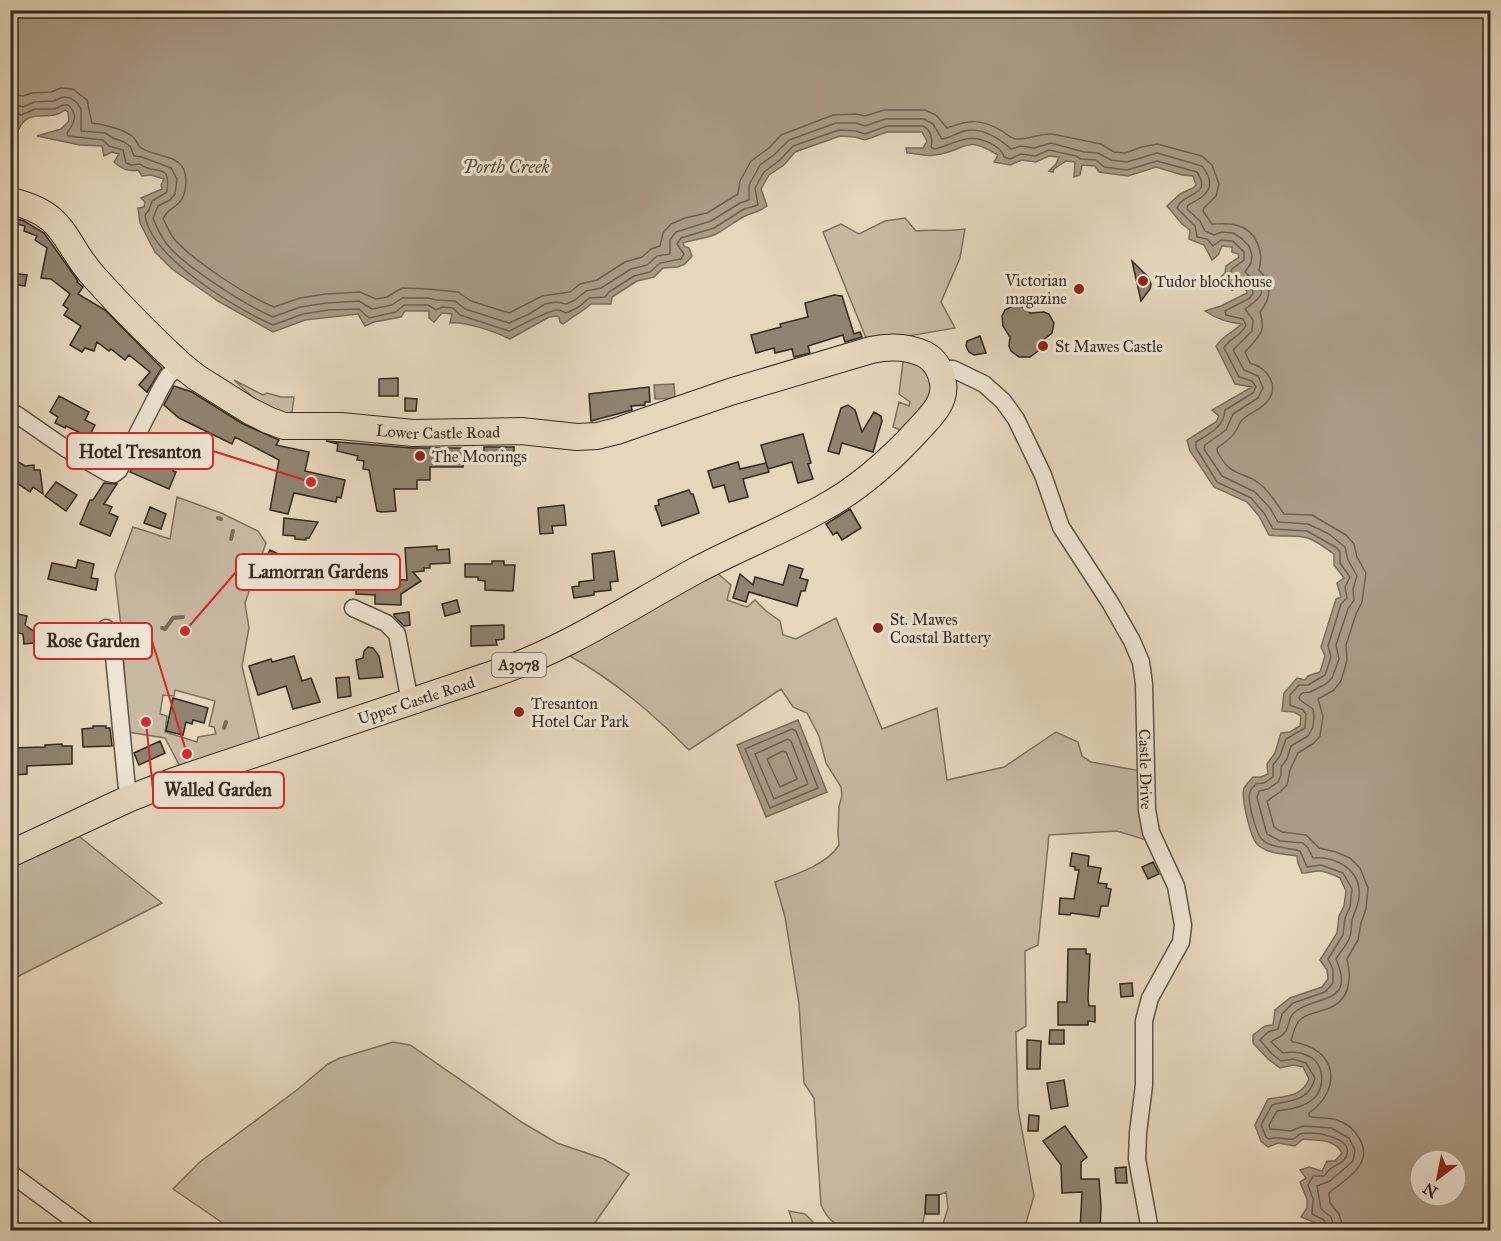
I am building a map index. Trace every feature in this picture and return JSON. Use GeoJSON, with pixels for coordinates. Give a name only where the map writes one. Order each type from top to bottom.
{"type":"FeatureCollection","features":[{"type":"Feature","properties":{"kind":"main road","name":"Lower Castle Road"},"geometry":{"type":"LineString","coordinates":[[10,201],[34,207],[50,217],[67,236],[94,278],[181,365],[250,411],[284,426],[341,426],[423,433],[521,431],[578,437],[597,436],[730,392],[880,348],[910,350],[926,355],[938,366]]}},
{"type":"Feature","properties":{"kind":"main road","name":"Upper Castle Road"},"geometry":{"type":"LineString","coordinates":[[10,854],[128,799],[197,773],[513,668],[539,657],[717,560],[832,503],[861,483],[893,455],[934,412],[943,395],[944,386],[938,366]]}},
{"type":"Feature","properties":{"kind":"street"},"geometry":{"type":"LineString","coordinates":[[10,410],[72,453],[114,474],[119,470],[161,387],[181,365]]}},
{"type":"Feature","properties":{"kind":"street","name":"Castle Drive"},"geometry":{"type":"LineString","coordinates":[[938,366],[953,369],[984,384],[1003,401],[1016,419],[1038,465],[1061,527],[1111,604],[1141,662],[1144,684],[1147,810],[1151,832],[1176,886],[1183,925],[1181,942],[1150,998],[1144,1021],[1144,1085],[1137,1149],[1139,1177],[1150,1230]]}},
{"type":"Feature","properties":{"kind":"street"},"geometry":{"type":"LineString","coordinates":[[353,608],[386,623],[397,634],[410,702]]}},
{"type":"Feature","properties":{"kind":"street"},"geometry":{"type":"LineString","coordinates":[[106,628],[113,646],[128,799]]}},
{"type":"Feature","properties":{"kind":"street"},"geometry":{"type":"LineString","coordinates":[[10,1173],[87,1230]]}},
{"type":"Feature","properties":{"kind":"shaded area"},"geometry":{"type":"Polygon","coordinates":[[[905,218],[916,231],[965,229],[960,258],[941,302],[955,328],[868,343],[823,232],[841,224],[859,234],[885,221],[905,218]]]}},
{"type":"Feature","properties":{"kind":"shaded area"},"geometry":{"type":"Polygon","coordinates":[[[904,354],[931,368],[935,397],[903,431],[893,427],[899,402],[909,406],[910,402],[899,394],[904,354]]]}},
{"type":"Feature","properties":{"kind":"shaded area"},"geometry":{"type":"Polygon","coordinates":[[[234,380],[263,395],[267,393],[281,397],[294,397],[292,412],[286,415],[255,399],[234,380]]]}},
{"type":"Feature","properties":{"kind":"shaded area"},"geometry":{"type":"Polygon","coordinates":[[[177,497],[221,513],[258,531],[266,543],[245,603],[249,628],[242,666],[261,746],[183,772],[165,738],[128,732],[122,635],[115,575],[133,527],[170,539],[177,497]],[[175,690],[174,696],[163,695],[160,714],[167,716],[165,732],[197,742],[198,737],[216,734],[214,727],[209,726],[215,701],[175,690]]]}},
{"type":"Feature","properties":{"kind":"shaded area"},"geometry":{"type":"Polygon","coordinates":[[[716,572],[731,585],[727,600],[747,607],[755,600],[780,621],[783,635],[796,639],[836,618],[882,729],[937,708],[947,780],[1004,767],[1056,732],[1078,742],[1082,756],[1091,762],[1146,772],[1156,843],[1117,831],[1049,835],[1038,945],[1025,951],[1026,1026],[1016,1032],[1018,1109],[1034,1196],[1024,1230],[941,1230],[948,1208],[946,1192],[939,1195],[926,1195],[921,1230],[865,1231],[844,1228],[831,1220],[821,1205],[814,1098],[804,1083],[799,1004],[785,917],[775,882],[819,863],[834,852],[839,845],[841,787],[826,763],[819,736],[807,713],[793,707],[781,689],[689,750],[632,698],[601,675],[568,655],[716,572]]]}},
{"type":"Feature","properties":{"kind":"shaded area"},"geometry":{"type":"Polygon","coordinates":[[[75,833],[162,903],[11,980],[11,865],[75,833]]]}},
{"type":"Feature","properties":{"kind":"shaded area"},"geometry":{"type":"Polygon","coordinates":[[[393,1042],[410,1045],[523,1123],[557,1143],[604,1159],[629,1174],[590,1230],[233,1230],[173,1189],[201,1161],[297,1090],[328,1064],[340,1058],[393,1042]]]}},
{"type":"Feature","properties":{"kind":"shaded area"},"geometry":{"type":"Polygon","coordinates":[[[789,1211],[805,1214],[821,1230],[795,1230],[789,1211]]]}},
{"type":"Feature","properties":{"kind":"water","name":"Porth Creek"},"geometry":{"type":"Polygon","coordinates":[[[11,10],[1490,11],[1490,1230],[1323,1230],[1319,1224],[1301,1217],[1307,1208],[1307,1199],[1300,1182],[1306,1178],[1300,1170],[1309,1167],[1322,1171],[1327,1161],[1335,1161],[1342,1153],[1339,1148],[1320,1140],[1303,1139],[1295,1146],[1278,1143],[1268,1147],[1261,1141],[1255,1125],[1268,1099],[1298,1092],[1309,1079],[1303,1067],[1293,1065],[1280,1068],[1268,1059],[1253,1043],[1253,1035],[1265,1026],[1273,1025],[1275,1010],[1290,998],[1322,987],[1328,979],[1327,970],[1320,960],[1337,933],[1346,891],[1340,878],[1322,871],[1302,873],[1297,856],[1271,852],[1257,844],[1247,817],[1243,793],[1244,788],[1253,777],[1268,774],[1267,764],[1275,753],[1281,733],[1290,732],[1300,726],[1301,716],[1294,712],[1282,711],[1284,693],[1297,678],[1305,680],[1308,676],[1320,672],[1325,656],[1321,647],[1336,599],[1341,597],[1337,583],[1344,578],[1334,565],[1334,554],[1315,541],[1299,536],[1269,535],[1259,516],[1247,502],[1214,487],[1190,451],[1187,440],[1216,422],[1219,416],[1212,410],[1252,387],[1235,384],[1216,346],[1242,324],[1222,320],[1205,311],[1247,293],[1240,286],[1232,290],[1220,278],[1225,273],[1226,266],[1239,257],[1238,254],[1232,252],[1232,247],[1222,246],[1218,255],[1212,260],[1204,245],[1189,239],[1190,230],[1167,206],[1180,194],[1196,185],[1193,176],[1156,167],[1128,176],[1099,172],[1095,166],[1082,165],[1080,175],[1074,177],[1075,162],[1066,161],[1053,172],[1049,171],[1059,157],[1049,156],[1036,162],[1022,160],[1010,165],[994,162],[998,155],[972,144],[932,155],[907,153],[906,148],[923,148],[927,141],[922,132],[887,132],[865,140],[840,136],[795,152],[784,165],[769,175],[761,189],[767,206],[745,216],[716,234],[683,243],[689,248],[692,256],[685,264],[663,268],[654,277],[637,281],[612,297],[611,304],[591,304],[563,324],[557,316],[549,317],[510,339],[472,325],[450,323],[452,314],[442,313],[434,322],[429,318],[429,311],[405,311],[401,317],[365,326],[358,314],[305,320],[273,332],[218,301],[172,269],[155,252],[140,223],[138,208],[144,207],[145,202],[141,198],[162,189],[164,179],[151,175],[142,176],[138,170],[131,171],[122,168],[114,162],[119,154],[112,152],[104,156],[102,146],[80,145],[37,136],[61,129],[69,121],[68,112],[65,110],[58,114],[32,117],[21,125],[16,135],[12,135],[16,125],[11,111],[11,10]]]}},
{"type":"Feature","properties":{"kind":"water"},"geometry":{"type":"Polygon","coordinates":[[[674,384],[675,398],[655,399],[654,385],[674,384]]]}},
{"type":"Feature","properties":{"kind":"water"},"geometry":{"type":"Polygon","coordinates":[[[798,720],[827,792],[766,817],[737,745],[798,720]]]}},
{"type":"Feature","properties":{"kind":"building"},"geometry":{"type":"Polygon","coordinates":[[[10,217],[24,221],[44,233],[77,282],[83,287],[78,294],[105,310],[162,368],[147,392],[139,385],[150,372],[129,355],[125,360],[97,342],[94,351],[85,348],[82,352],[70,345],[81,326],[64,315],[68,309],[63,305],[70,294],[51,279],[41,278],[47,248],[35,240],[37,236],[24,231],[25,226],[10,222],[10,217]]]}},
{"type":"Feature","properties":{"kind":"building","name":"Tudor blockhouse"},"geometry":{"type":"Polygon","coordinates":[[[1132,261],[1148,277],[1151,284],[1141,301],[1132,261]]]}},
{"type":"Feature","properties":{"kind":"building"},"geometry":{"type":"Polygon","coordinates":[[[10,273],[27,275],[25,286],[10,284],[10,273]]]}},
{"type":"Feature","properties":{"kind":"building"},"geometry":{"type":"Polygon","coordinates":[[[834,295],[842,296],[854,334],[860,332],[862,337],[845,342],[843,335],[808,346],[810,353],[794,357],[792,349],[775,353],[774,348],[756,353],[751,335],[808,317],[805,303],[834,295]]]}},
{"type":"Feature","properties":{"kind":"building","name":"St Mawes Castle"},"geometry":{"type":"Polygon","coordinates":[[[1014,305],[1024,307],[1030,313],[1049,314],[1054,323],[1052,333],[1042,341],[1038,351],[1030,357],[1019,357],[1011,351],[1009,346],[1010,337],[1003,326],[1002,316],[1005,310],[1014,305]]]}},
{"type":"Feature","properties":{"kind":"building"},"geometry":{"type":"Polygon","coordinates":[[[980,336],[986,353],[974,355],[966,346],[967,341],[980,336]]]}},
{"type":"Feature","properties":{"kind":"building"},"geometry":{"type":"Polygon","coordinates":[[[398,378],[398,396],[379,396],[379,379],[398,378]]]}},
{"type":"Feature","properties":{"kind":"building"},"geometry":{"type":"Polygon","coordinates":[[[174,386],[192,392],[243,424],[279,440],[276,445],[309,452],[305,471],[345,480],[341,498],[337,497],[336,502],[294,493],[288,514],[270,510],[279,460],[235,437],[232,444],[179,418],[164,405],[174,386]]]}},
{"type":"Feature","properties":{"kind":"building"},"geometry":{"type":"Polygon","coordinates":[[[649,387],[650,402],[645,402],[645,405],[631,406],[632,410],[591,421],[589,394],[649,387]]]}},
{"type":"Feature","properties":{"kind":"building"},"geometry":{"type":"Polygon","coordinates":[[[59,396],[89,412],[85,420],[95,425],[89,437],[55,423],[58,417],[50,412],[59,396]]]}},
{"type":"Feature","properties":{"kind":"building"},"geometry":{"type":"Polygon","coordinates":[[[405,398],[417,399],[416,411],[405,411],[405,398]]]}},
{"type":"Feature","properties":{"kind":"building"},"geometry":{"type":"Polygon","coordinates":[[[848,405],[855,410],[862,432],[874,412],[881,416],[882,421],[873,452],[842,443],[839,454],[828,451],[841,408],[848,405]]]}},
{"type":"Feature","properties":{"kind":"building"},"geometry":{"type":"Polygon","coordinates":[[[803,434],[813,479],[798,483],[792,462],[768,469],[761,445],[803,434]]]}},
{"type":"Feature","properties":{"kind":"building"},"geometry":{"type":"Polygon","coordinates":[[[326,441],[412,448],[464,448],[463,467],[430,467],[430,480],[417,480],[417,489],[394,489],[396,511],[382,512],[377,511],[369,470],[363,469],[364,461],[357,460],[358,456],[337,451],[338,444],[326,441]]]}},
{"type":"Feature","properties":{"kind":"building"},"geometry":{"type":"Polygon","coordinates":[[[484,447],[514,447],[514,459],[484,457],[484,447]]]}},
{"type":"Feature","properties":{"kind":"building"},"geometry":{"type":"Polygon","coordinates":[[[148,455],[175,466],[173,471],[176,472],[169,489],[130,472],[135,463],[144,467],[148,455]]]}},
{"type":"Feature","properties":{"kind":"building"},"geometry":{"type":"Polygon","coordinates":[[[10,457],[25,466],[34,465],[34,470],[40,470],[43,494],[33,487],[30,492],[10,478],[10,457]]]}},
{"type":"Feature","properties":{"kind":"building"},"geometry":{"type":"Polygon","coordinates":[[[738,462],[740,469],[766,463],[769,472],[743,479],[748,497],[729,502],[724,485],[713,488],[708,471],[738,462]]]}},
{"type":"Feature","properties":{"kind":"building"},"geometry":{"type":"Polygon","coordinates":[[[56,482],[77,495],[66,511],[45,496],[56,482]]]}},
{"type":"Feature","properties":{"kind":"building"},"geometry":{"type":"Polygon","coordinates":[[[104,483],[117,484],[104,504],[112,507],[109,513],[118,517],[110,536],[80,524],[90,500],[93,500],[104,483]]]}},
{"type":"Feature","properties":{"kind":"building"},"geometry":{"type":"Polygon","coordinates":[[[689,490],[693,494],[699,513],[662,526],[655,506],[659,505],[658,500],[689,490]]]}},
{"type":"Feature","properties":{"kind":"building"},"geometry":{"type":"Polygon","coordinates":[[[564,505],[566,525],[552,526],[553,533],[540,534],[538,508],[564,505]]]}},
{"type":"Feature","properties":{"kind":"building"},"geometry":{"type":"Polygon","coordinates":[[[150,507],[166,514],[161,529],[144,523],[150,507]]]}},
{"type":"Feature","properties":{"kind":"building"},"geometry":{"type":"Polygon","coordinates":[[[850,509],[861,528],[842,540],[837,532],[833,535],[826,524],[850,509]]]}},
{"type":"Feature","properties":{"kind":"building"},"geometry":{"type":"Polygon","coordinates":[[[284,518],[318,522],[309,538],[295,539],[295,536],[283,535],[284,518]]]}},
{"type":"Feature","properties":{"kind":"building"},"geometry":{"type":"Polygon","coordinates":[[[437,546],[437,550],[449,549],[450,563],[430,564],[430,568],[424,568],[424,571],[413,572],[421,581],[401,594],[401,605],[375,604],[375,595],[356,594],[357,578],[407,580],[405,548],[437,546]]]}},
{"type":"Feature","properties":{"kind":"building"},"geometry":{"type":"Polygon","coordinates":[[[270,550],[297,563],[287,584],[273,577],[274,574],[261,567],[270,550]]]}},
{"type":"Feature","properties":{"kind":"building"},"geometry":{"type":"Polygon","coordinates":[[[614,551],[618,581],[610,582],[611,590],[574,598],[572,587],[579,586],[579,582],[594,580],[592,554],[614,551]]]}},
{"type":"Feature","properties":{"kind":"building"},"geometry":{"type":"Polygon","coordinates":[[[78,560],[94,564],[91,578],[98,579],[96,590],[48,579],[52,563],[76,568],[78,560]]]}},
{"type":"Feature","properties":{"kind":"building"},"geometry":{"type":"Polygon","coordinates":[[[492,561],[504,561],[504,565],[515,565],[513,591],[485,590],[485,581],[478,580],[478,577],[465,577],[465,564],[492,564],[492,561]]]}},
{"type":"Feature","properties":{"kind":"building"},"geometry":{"type":"Polygon","coordinates":[[[789,565],[803,569],[800,578],[808,580],[805,591],[801,591],[797,606],[749,592],[746,602],[733,598],[740,574],[753,585],[755,577],[783,585],[789,565]]]}},
{"type":"Feature","properties":{"kind":"building"},"geometry":{"type":"Polygon","coordinates":[[[457,600],[460,612],[445,616],[442,604],[457,600]]]}},
{"type":"Feature","properties":{"kind":"building"},"geometry":{"type":"Polygon","coordinates":[[[10,612],[27,616],[25,625],[35,632],[42,631],[44,642],[24,644],[23,634],[10,631],[10,612]]]}},
{"type":"Feature","properties":{"kind":"building"},"geometry":{"type":"Polygon","coordinates":[[[409,612],[410,625],[404,626],[394,616],[394,614],[409,612]]]}},
{"type":"Feature","properties":{"kind":"building"},"geometry":{"type":"Polygon","coordinates":[[[504,625],[504,639],[496,640],[497,645],[471,646],[471,626],[504,625]]]}},
{"type":"Feature","properties":{"kind":"building"},"geometry":{"type":"Polygon","coordinates":[[[368,647],[373,648],[379,656],[383,677],[359,679],[356,660],[363,658],[364,651],[368,647]]]}},
{"type":"Feature","properties":{"kind":"building"},"geometry":{"type":"Polygon","coordinates":[[[294,656],[302,681],[311,678],[320,702],[293,709],[286,686],[258,695],[249,666],[271,659],[272,662],[294,656]]]}},
{"type":"Feature","properties":{"kind":"building"},"geometry":{"type":"Polygon","coordinates":[[[349,677],[351,696],[338,698],[336,678],[349,677]]]}},
{"type":"Feature","properties":{"kind":"building"},"geometry":{"type":"Polygon","coordinates":[[[173,698],[208,708],[204,723],[193,720],[192,724],[186,722],[183,735],[166,731],[173,698]]]}},
{"type":"Feature","properties":{"kind":"building"},"geometry":{"type":"Polygon","coordinates":[[[93,726],[110,728],[112,746],[83,747],[82,729],[93,728],[93,726]]]}},
{"type":"Feature","properties":{"kind":"building"},"geometry":{"type":"Polygon","coordinates":[[[160,741],[165,753],[139,765],[134,753],[160,741]]]}},
{"type":"Feature","properties":{"kind":"building"},"geometry":{"type":"Polygon","coordinates":[[[62,744],[62,746],[72,746],[72,764],[27,766],[27,774],[15,775],[15,767],[10,767],[10,748],[62,744]]]}},
{"type":"Feature","properties":{"kind":"building"},"geometry":{"type":"Polygon","coordinates":[[[1072,853],[1089,856],[1088,866],[1101,868],[1098,883],[1107,884],[1106,888],[1111,889],[1108,906],[1101,906],[1099,917],[1071,913],[1070,915],[1059,914],[1060,898],[1074,899],[1079,870],[1070,866],[1072,853]]]}},
{"type":"Feature","properties":{"kind":"building"},"geometry":{"type":"Polygon","coordinates":[[[1153,862],[1159,874],[1148,879],[1142,867],[1153,862]]]}},
{"type":"Feature","properties":{"kind":"building"},"geometry":{"type":"Polygon","coordinates":[[[1068,949],[1086,949],[1086,954],[1090,954],[1088,999],[1089,1006],[1095,1006],[1095,1022],[1088,1021],[1088,1025],[1058,1025],[1058,1002],[1067,1002],[1068,949]]]}},
{"type":"Feature","properties":{"kind":"building"},"geometry":{"type":"Polygon","coordinates":[[[1132,983],[1133,996],[1121,997],[1120,984],[1132,983]]]}},
{"type":"Feature","properties":{"kind":"building"},"geometry":{"type":"Polygon","coordinates":[[[1050,1030],[1064,1030],[1064,1044],[1049,1044],[1050,1030]]]}},
{"type":"Feature","properties":{"kind":"building"},"geometry":{"type":"Polygon","coordinates":[[[1027,1040],[1041,1041],[1040,1069],[1027,1069],[1027,1040]]]}},
{"type":"Feature","properties":{"kind":"building"},"geometry":{"type":"Polygon","coordinates":[[[1064,1080],[1068,1106],[1051,1109],[1047,1083],[1064,1080]]]}},
{"type":"Feature","properties":{"kind":"building"},"geometry":{"type":"Polygon","coordinates":[[[1029,1115],[1039,1116],[1038,1131],[1028,1131],[1029,1115]]]}},
{"type":"Feature","properties":{"kind":"building"},"geometry":{"type":"Polygon","coordinates":[[[1065,1126],[1087,1157],[1081,1162],[1081,1179],[1099,1179],[1100,1230],[1080,1230],[1082,1192],[1062,1193],[1061,1165],[1043,1141],[1065,1126]]]}},
{"type":"Feature","properties":{"kind":"building"},"geometry":{"type":"Polygon","coordinates":[[[1126,1167],[1127,1183],[1116,1183],[1115,1168],[1126,1167]]]}},
{"type":"Feature","properties":{"kind":"building"},"geometry":{"type":"Polygon","coordinates":[[[926,1195],[939,1195],[939,1214],[925,1214],[926,1195]]]}},
{"type":"Feature","properties":{"kind":"waterway"},"geometry":{"type":"LineString","coordinates":[[231,539],[233,531]]}},
{"type":"Feature","properties":{"kind":"waterway"},"geometry":{"type":"LineString","coordinates":[[162,628],[165,629],[173,618],[183,617]]}},
{"type":"Feature","properties":{"kind":"waterway"},"geometry":{"type":"LineString","coordinates":[[224,728],[226,722]]}},
{"type":"Feature","properties":{"kind":"place","name":"Tudor blockhouse"},"geometry":{"type":"Point","coordinates":[1143,281]}},
{"type":"Feature","properties":{"kind":"place","name":"Victorian magazine"},"geometry":{"type":"Point","coordinates":[1079,289]}},
{"type":"Feature","properties":{"kind":"place","name":"St Mawes Castle"},"geometry":{"type":"Point","coordinates":[1043,346]}},
{"type":"Feature","properties":{"kind":"place","name":"The Moorings"},"geometry":{"type":"Point","coordinates":[420,456]}},
{"type":"Feature","properties":{"kind":"place","name":"Hotel Tresanton"},"geometry":{"type":"Point","coordinates":[311,482]}},
{"type":"Feature","properties":{"kind":"place","name":"St. Mawes Coastal Battery"},"geometry":{"type":"Point","coordinates":[878,628]}},
{"type":"Feature","properties":{"kind":"place","name":"Lamorran Gardens"},"geometry":{"type":"Point","coordinates":[185,631]}},
{"type":"Feature","properties":{"kind":"place","name":"Tresanton Hotel Car Park"},"geometry":{"type":"Point","coordinates":[519,712]}},
{"type":"Feature","properties":{"kind":"place","name":"Walled Garden"},"geometry":{"type":"Point","coordinates":[146,722]}},
{"type":"Feature","properties":{"kind":"place","name":"Rose Garden"},"geometry":{"type":"Point","coordinates":[187,754]}}]}
